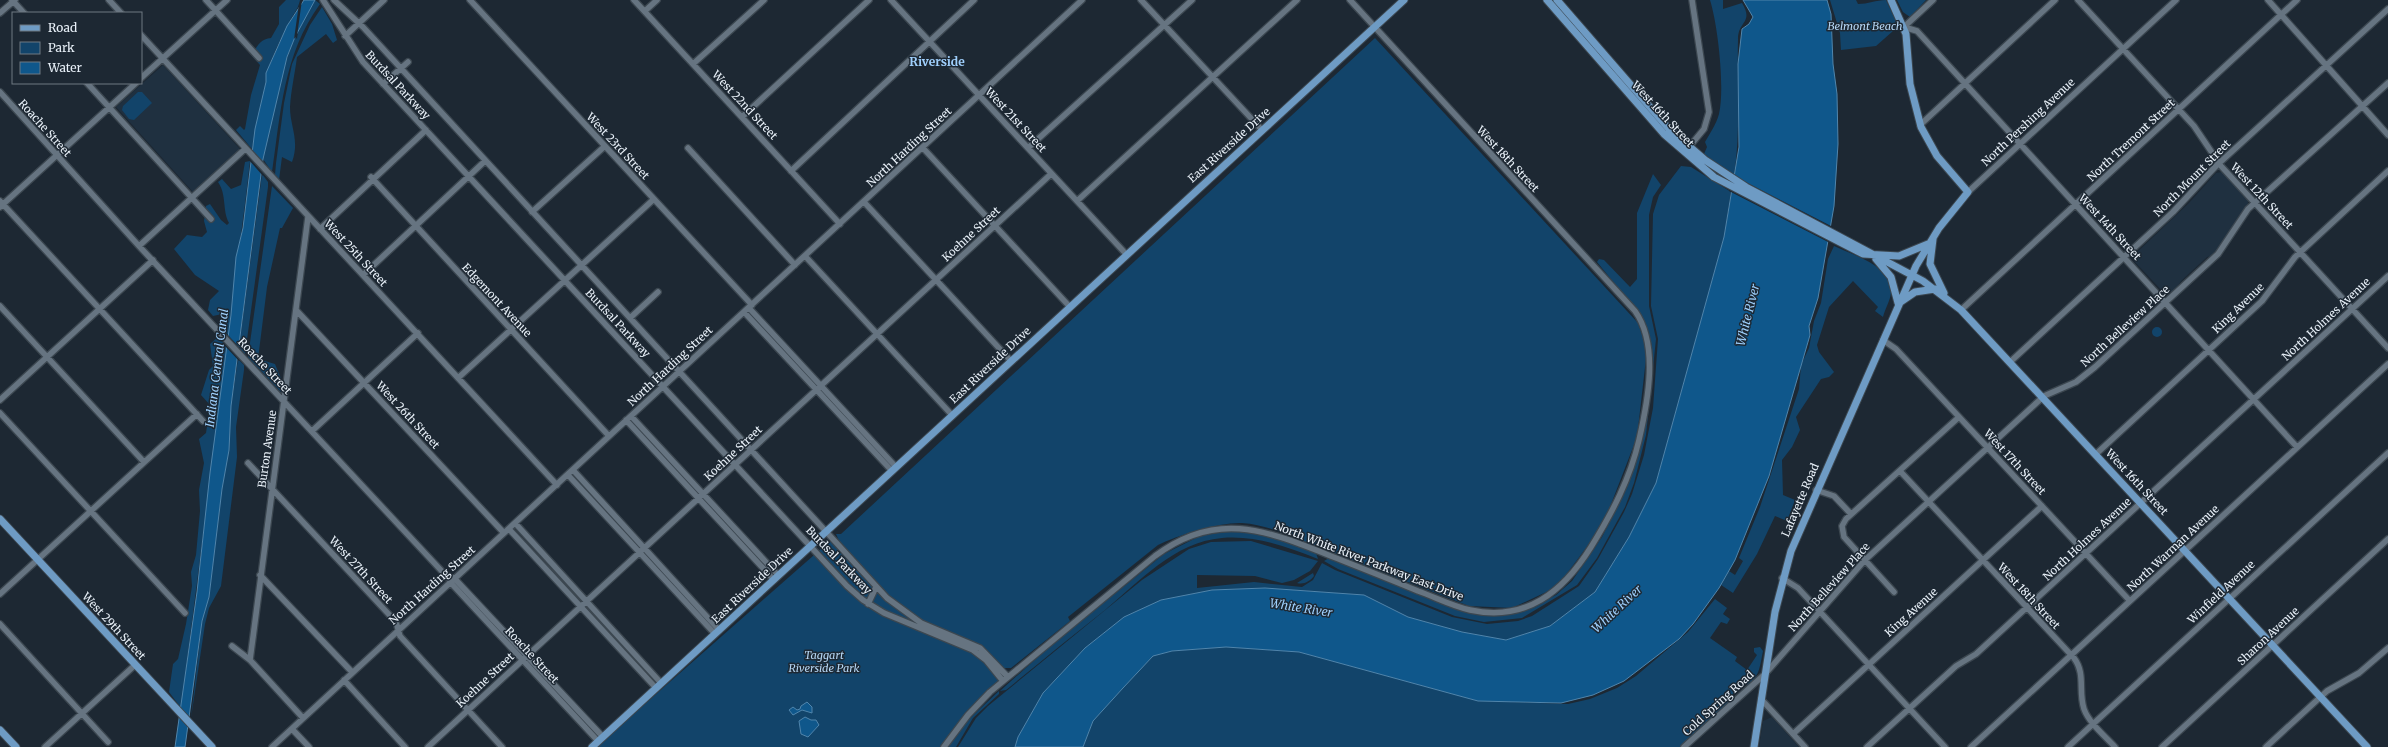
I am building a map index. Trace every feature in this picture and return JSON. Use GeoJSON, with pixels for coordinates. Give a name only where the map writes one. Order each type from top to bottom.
{"type":"FeatureCollection","features":[{"type":"Feature","properties":{"kind":"main road","name":"East Riverside Drive"},"geometry":{"type":"LineString","coordinates":[[592,747],[1011,362],[1126,254],[1404,0]]}},
{"type":"Feature","properties":{"kind":"main road","name":"West 16th Street"},"geometry":{"type":"LineString","coordinates":[[1547,0],[1664,134],[1717,174],[1855,248],[1912,275],[1935,289],[1961,310],[2367,747]]}},
{"type":"Feature","properties":{"kind":"main road","name":"West 16th Street"},"geometry":{"type":"LineString","coordinates":[[1557,0],[1669,129],[1717,174]]}},
{"type":"Feature","properties":{"kind":"main road"},"geometry":{"type":"LineString","coordinates":[[1891,0],[1904,27],[1908,45],[1912,92],[1920,124],[1937,156],[1968,192]]}},
{"type":"Feature","properties":{"kind":"main road","name":"North Pershing Avenue"},"geometry":{"type":"LineString","coordinates":[[1912,275],[1933,237],[1947,217],[1968,192]]}},
{"type":"Feature","properties":{"kind":"main road"},"geometry":{"type":"LineString","coordinates":[[1933,237],[1930,264],[1946,297]]}},
{"type":"Feature","properties":{"kind":"main road"},"geometry":{"type":"LineString","coordinates":[[1872,255],[1899,256],[1929,244]]}},
{"type":"Feature","properties":{"kind":"main road"},"geometry":{"type":"LineString","coordinates":[[1872,255],[1890,277],[1898,303],[1915,292],[1935,289]]}},
{"type":"Feature","properties":{"kind":"main road","name":"Lafayette Road"},"geometry":{"type":"LineString","coordinates":[[1754,747],[1782,578],[1816,490],[1898,303],[1912,275]]}},
{"type":"Feature","properties":{"kind":"main road","name":"West 29th Street"},"geometry":{"type":"LineString","coordinates":[[0,519],[212,747]]}},
{"type":"Feature","properties":{"kind":"main road"},"geometry":{"type":"LineString","coordinates":[[0,730],[16,747]]}},
{"type":"Feature","properties":{"kind":"street"},"geometry":{"type":"LineString","coordinates":[[0,13],[13,0],[23,12]]}},
{"type":"Feature","properties":{"kind":"street"},"geometry":{"type":"LineString","coordinates":[[109,0],[120,12]]}},
{"type":"Feature","properties":{"kind":"street"},"geometry":{"type":"LineString","coordinates":[[206,0],[259,58]]}},
{"type":"Feature","properties":{"kind":"street"},"geometry":{"type":"LineString","coordinates":[[142,77],[227,0]]}},
{"type":"Feature","properties":{"kind":"street","name":"Burdsal Parkway"},"geometry":{"type":"LineString","coordinates":[[323,0],[360,58],[383,84],[847,586],[868,604],[901,621],[972,650],[984,658],[1005,679]]}},
{"type":"Feature","properties":{"kind":"street","name":"Burdsal Parkway"},"geometry":{"type":"LineString","coordinates":[[334,0],[360,23],[399,68],[876,587],[891,602],[915,619],[980,648],[1005,679]]}},
{"type":"Feature","properties":{"kind":"street"},"geometry":{"type":"LineString","coordinates":[[345,36],[384,0]]}},
{"type":"Feature","properties":{"kind":"street","name":"West 23rd Street"},"geometry":{"type":"LineString","coordinates":[[470,0],[654,199],[818,388],[894,469]]}},
{"type":"Feature","properties":{"kind":"street","name":"West 22nd Street"},"geometry":{"type":"LineString","coordinates":[[634,0],[840,224]]}},
{"type":"Feature","properties":{"kind":"street"},"geometry":{"type":"LineString","coordinates":[[645,11],[657,0]]}},
{"type":"Feature","properties":{"kind":"street"},"geometry":{"type":"LineString","coordinates":[[693,64],[764,0]]}},
{"type":"Feature","properties":{"kind":"street"},"geometry":{"type":"LineString","coordinates":[[742,118],[869,0]]}},
{"type":"Feature","properties":{"kind":"street","name":"West 21st Street"},"geometry":{"type":"LineString","coordinates":[[891,0],[1126,254]]}},
{"type":"Feature","properties":{"kind":"street"},"geometry":{"type":"LineString","coordinates":[[791,171],[974,0]]}},
{"type":"Feature","properties":{"kind":"street","name":"North Harding Street"},"geometry":{"type":"LineString","coordinates":[[272,747],[1082,0]]}},
{"type":"Feature","properties":{"kind":"street"},"geometry":{"type":"LineString","coordinates":[[1141,0],[1262,130]]}},
{"type":"Feature","properties":{"kind":"street"},"geometry":{"type":"LineString","coordinates":[[1028,148],[1192,0]]}},
{"type":"Feature","properties":{"kind":"street"},"geometry":{"type":"LineString","coordinates":[[1077,201],[1297,0]]}},
{"type":"Feature","properties":{"kind":"street","name":"West 18th Street"},"geometry":{"type":"LineString","coordinates":[[1350,0],[1635,311],[1646,333]]}},
{"type":"Feature","properties":{"kind":"street"},"geometry":{"type":"LineString","coordinates":[[1688,147],[1703,131],[1709,112],[1692,0]]}},
{"type":"Feature","properties":{"kind":"street"},"geometry":{"type":"LineString","coordinates":[[1904,27],[1933,0]]}},
{"type":"Feature","properties":{"kind":"street"},"geometry":{"type":"LineString","coordinates":[[1920,124],[2055,0]]}},
{"type":"Feature","properties":{"kind":"street","name":"West 12th Street"},"geometry":{"type":"LineString","coordinates":[[2078,0],[2179,110],[2219,163],[2388,348]]}},
{"type":"Feature","properties":{"kind":"street","name":"North Pershing Avenue"},"geometry":{"type":"LineString","coordinates":[[1968,192],[2176,0]]}},
{"type":"Feature","properties":{"kind":"street"},"geometry":{"type":"LineString","coordinates":[[2268,0],[2388,135]]}},
{"type":"Feature","properties":{"kind":"street","name":"North Tremont Street"},"geometry":{"type":"LineString","coordinates":[[1961,310],[2297,0]]}},
{"type":"Feature","properties":{"kind":"street","name":"North Mount Street"},"geometry":{"type":"LineString","coordinates":[[2010,362],[2180,206],[2219,163],[2388,9]]}},
{"type":"Feature","properties":{"kind":"street","name":"West 14th Street"},"geometry":{"type":"LineString","coordinates":[[1904,27],[1917,31],[2297,447]]}},
{"type":"Feature","properties":{"kind":"street","name":"West 25th Street"},"geometry":{"type":"LineString","coordinates":[[142,36],[557,485]]}},
{"type":"Feature","properties":{"kind":"street"},"geometry":{"type":"LineString","coordinates":[[383,84],[399,68],[408,62]]}},
{"type":"Feature","properties":{"kind":"street","name":"North Belleview Place"},"geometry":{"type":"LineString","coordinates":[[1765,674],[1865,560],[2043,397],[2089,373],[2221,251],[2242,216],[2255,203],[2388,83]]}},
{"type":"Feature","properties":{"kind":"street"},"geometry":{"type":"LineString","coordinates":[[88,84],[211,219]]}},
{"type":"Feature","properties":{"kind":"street"},"geometry":{"type":"LineString","coordinates":[[135,84],[1,204],[204,422]]}},
{"type":"Feature","properties":{"kind":"street","name":"Roache Street"},"geometry":{"type":"LineString","coordinates":[[0,92],[56,156],[139,246],[600,739]]}},
{"type":"Feature","properties":{"kind":"street"},"geometry":{"type":"LineString","coordinates":[[320,229],[372,178],[426,130]]}},
{"type":"Feature","properties":{"kind":"street"},"geometry":{"type":"LineString","coordinates":[[532,212],[605,146]]}},
{"type":"Feature","properties":{"kind":"street"},"geometry":{"type":"LineString","coordinates":[[688,148],[795,265]]}},
{"type":"Feature","properties":{"kind":"street"},"geometry":{"type":"LineString","coordinates":[[923,148],[1070,307]]}},
{"type":"Feature","properties":{"kind":"street"},"geometry":{"type":"LineString","coordinates":[[139,246],[246,150]]}},
{"type":"Feature","properties":{"kind":"street"},"geometry":{"type":"LineString","coordinates":[[363,275],[485,161]]}},
{"type":"Feature","properties":{"kind":"street","name":"King Avenue"},"geometry":{"type":"LineString","coordinates":[[2096,454],[2264,299],[2284,269],[2300,252],[2388,171]]}},
{"type":"Feature","properties":{"kind":"street","name":"Koehne Street"},"geometry":{"type":"LineString","coordinates":[[428,747],[1051,174]]}},
{"type":"Feature","properties":{"kind":"street","name":"Edgemont Avenue"},"geometry":{"type":"LineString","coordinates":[[372,178],[609,436]]}},
{"type":"Feature","properties":{"kind":"street"},"geometry":{"type":"LineString","coordinates":[[458,378],[654,199]]}},
{"type":"Feature","properties":{"kind":"street"},"geometry":{"type":"LineString","coordinates":[[864,202],[1011,362]]}},
{"type":"Feature","properties":{"kind":"street","name":"Burton Avenue"},"geometry":{"type":"LineString","coordinates":[[250,660],[308,217]]}},
{"type":"Feature","properties":{"kind":"street"},"geometry":{"type":"LineString","coordinates":[[805,256],[952,415]]}},
{"type":"Feature","properties":{"kind":"street"},"geometry":{"type":"LineString","coordinates":[[0,400],[153,260]]}},
{"type":"Feature","properties":{"kind":"street","name":"North Holmes Avenue"},"geometry":{"type":"LineString","coordinates":[[1867,747],[1956,666],[1976,654],[2027,608],[2388,276]]}},
{"type":"Feature","properties":{"kind":"street"},"geometry":{"type":"LineString","coordinates":[[630,318],[658,292]]}},
{"type":"Feature","properties":{"kind":"street"},"geometry":{"type":"LineString","coordinates":[[0,306],[144,462]]}},
{"type":"Feature","properties":{"kind":"street","name":"West 26th Street"},"geometry":{"type":"LineString","coordinates":[[296,310],[504,533]]}},
{"type":"Feature","properties":{"kind":"street","name":"North White River Parkway East Drive"},"geometry":{"type":"LineString","coordinates":[[944,747],[973,710],[1005,679],[1159,553],[1185,538],[1212,530],[1249,529],[1277,535],[1472,611],[1503,612],[1524,608],[1541,601],[1562,586],[1579,566],[1606,523],[1627,479],[1637,448],[1644,411],[1650,358],[1646,333]]}},
{"type":"Feature","properties":{"kind":"street"},"geometry":{"type":"LineString","coordinates":[[312,431],[418,334]]}},
{"type":"Feature","properties":{"kind":"street","name":"West 17th Street"},"geometry":{"type":"LineString","coordinates":[[1883,340],[1896,349],[2130,601]]}},
{"type":"Feature","properties":{"kind":"street","name":"North Warman Avenue"},"geometry":{"type":"LineString","coordinates":[[1971,747],[2388,364]]}},
{"type":"Feature","properties":{"kind":"street"},"geometry":{"type":"LineString","coordinates":[[0,413],[185,613]]}},
{"type":"Feature","properties":{"kind":"street"},"geometry":{"type":"LineString","coordinates":[[0,594],[197,414]]}},
{"type":"Feature","properties":{"kind":"street"},"geometry":{"type":"LineString","coordinates":[[1894,592],[1844,537],[1842,526],[1851,514],[1959,417]]}},
{"type":"Feature","properties":{"kind":"street"},"geometry":{"type":"LineString","coordinates":[[629,418],[703,494],[776,577]]}},
{"type":"Feature","properties":{"kind":"street"},"geometry":{"type":"LineString","coordinates":[[629,418],[698,498],[776,577]]}},
{"type":"Feature","properties":{"kind":"street","name":"Winfield Avenue"},"geometry":{"type":"LineString","coordinates":[[2068,747],[2388,453]]}},
{"type":"Feature","properties":{"kind":"street","name":"West 27th Street"},"geometry":{"type":"LineString","coordinates":[[248,463],[396,622],[400,636],[502,747]]}},
{"type":"Feature","properties":{"kind":"street"},"geometry":{"type":"LineString","coordinates":[[573,470],[644,548],[717,632]]}},
{"type":"Feature","properties":{"kind":"street","name":"West 18th Street"},"geometry":{"type":"LineString","coordinates":[[1900,471],[2076,661],[2082,673],[2084,708],[2094,724],[2115,747]]}},
{"type":"Feature","properties":{"kind":"street"},"geometry":{"type":"LineString","coordinates":[[568,475],[717,632]]}},
{"type":"Feature","properties":{"kind":"street"},"geometry":{"type":"LineString","coordinates":[[1816,490],[1834,496],[1851,514]]}},
{"type":"Feature","properties":{"kind":"street","name":"King Avenue"},"geometry":{"type":"LineString","coordinates":[[1793,734],[2042,506]]}},
{"type":"Feature","properties":{"kind":"street"},"geometry":{"type":"LineString","coordinates":[[515,524],[586,601],[659,685]]}},
{"type":"Feature","properties":{"kind":"street"},"geometry":{"type":"LineString","coordinates":[[509,529],[581,606],[659,685]]}},
{"type":"Feature","properties":{"kind":"street","name":"Sharon Avenue"},"geometry":{"type":"LineString","coordinates":[[2162,747],[2388,539]]}},
{"type":"Feature","properties":{"kind":"street"},"geometry":{"type":"LineString","coordinates":[[260,575],[352,672]]}},
{"type":"Feature","properties":{"kind":"street"},"geometry":{"type":"LineString","coordinates":[[1782,578],[1794,584],[1945,747]]}},
{"type":"Feature","properties":{"kind":"street"},"geometry":{"type":"LineString","coordinates":[[868,604],[876,587]]}},
{"type":"Feature","properties":{"kind":"street"},"geometry":{"type":"LineString","coordinates":[[0,624],[108,742]]}},
{"type":"Feature","properties":{"kind":"street"},"geometry":{"type":"LineString","coordinates":[[232,646],[250,660],[303,718]]}},
{"type":"Feature","properties":{"kind":"street"},"geometry":{"type":"LineString","coordinates":[[2266,747],[2320,697],[2329,690],[2359,673],[2388,648]]}},
{"type":"Feature","properties":{"kind":"street"},"geometry":{"type":"LineString","coordinates":[[45,747],[135,665]]}},
{"type":"Feature","properties":{"kind":"street","name":"Cold Spring Road"},"geometry":{"type":"LineString","coordinates":[[1684,747],[1765,674]]}},
{"type":"Feature","properties":{"kind":"street"},"geometry":{"type":"LineString","coordinates":[[344,680],[405,747]]}},
{"type":"Feature","properties":{"kind":"street"},"geometry":{"type":"LineString","coordinates":[[1761,699],[1805,747]]}},
{"type":"Feature","properties":{"kind":"street"},"geometry":{"type":"LineString","coordinates":[[292,729],[309,747]]}},
{"type":"Feature","properties":{"kind":"shaded area"},"geometry":{"type":"Polygon","coordinates":[[[163,65],[240,149],[193,192],[116,107],[163,65]]]}},
{"type":"Feature","properties":{"kind":"shaded area"},"geometry":{"type":"Polygon","coordinates":[[[2222,172],[2248,201],[2248,206],[2239,216],[2220,248],[2212,256],[2207,257],[2181,281],[2176,289],[2166,295],[2134,261],[2133,256],[2189,203],[2216,173],[2222,172]]]}},
{"type":"Feature","properties":{"kind":"shaded area"},"geometry":{"type":"Polygon","coordinates":[[[1772,717],[1799,747],[1759,747],[1763,721],[1772,717]]]}},
{"type":"Feature","properties":{"kind":"green space"},"geometry":{"type":"Polygon","coordinates":[[[286,0],[300,0],[268,69],[252,149],[236,130],[240,126],[244,130],[245,129],[251,95],[260,65],[252,56],[261,42],[271,38],[279,24],[279,7],[286,0]]]}},
{"type":"Feature","properties":{"kind":"green space"},"geometry":{"type":"Polygon","coordinates":[[[315,0],[320,4],[298,43],[291,64],[281,106],[272,172],[263,159],[282,72],[295,36],[297,39],[298,31],[315,0]]]}},
{"type":"Feature","properties":{"kind":"green space"},"geometry":{"type":"Polygon","coordinates":[[[1710,0],[1723,0],[1723,9],[1742,3],[1746,15],[1740,29],[1738,39],[1738,124],[1734,176],[1704,154],[1707,147],[1705,142],[1715,125],[1721,103],[1720,57],[1716,25],[1710,0]]]}},
{"type":"Feature","properties":{"kind":"green space","name":"Belmont Beach"},"geometry":{"type":"Polygon","coordinates":[[[1830,0],[1856,0],[1858,4],[1886,0],[1901,31],[1893,31],[1876,46],[1841,50],[1840,33],[1830,0]]]}},
{"type":"Feature","properties":{"kind":"green space"},"geometry":{"type":"Polygon","coordinates":[[[1897,0],[1926,0],[1910,17],[1903,12],[1897,0]]]}},
{"type":"Feature","properties":{"kind":"green space"},"geometry":{"type":"Polygon","coordinates":[[[322,7],[332,24],[337,40],[333,43],[326,34],[297,57],[290,107],[295,140],[294,154],[292,162],[282,157],[279,180],[275,175],[276,163],[284,103],[292,64],[310,25],[322,7]]]}},
{"type":"Feature","properties":{"kind":"green space","name":"Taggart Riverside Park"},"geometry":{"type":"Polygon","coordinates":[[[1375,38],[1638,323],[1647,350],[1637,437],[1603,525],[1557,587],[1512,608],[1469,606],[1278,531],[1247,523],[1233,523],[1188,533],[1158,545],[1068,617],[1070,621],[1011,668],[1004,668],[987,652],[976,650],[1001,678],[944,747],[596,747],[830,541],[887,602],[907,613],[889,598],[840,543],[836,534],[841,534],[1375,38]]]}},
{"type":"Feature","properties":{"kind":"green space"},"geometry":{"type":"Polygon","coordinates":[[[138,92],[142,92],[152,103],[134,120],[129,119],[122,110],[123,106],[138,92]]]}},
{"type":"Feature","properties":{"kind":"green space"},"geometry":{"type":"Polygon","coordinates":[[[250,161],[229,336],[221,327],[222,314],[213,316],[208,310],[210,300],[219,291],[195,275],[174,249],[187,235],[202,237],[207,232],[204,221],[206,206],[210,204],[221,220],[227,225],[229,223],[223,192],[218,182],[222,179],[231,189],[241,185],[245,162],[250,161]]]}},
{"type":"Feature","properties":{"kind":"green space"},"geometry":{"type":"Polygon","coordinates":[[[1681,166],[1691,167],[1731,192],[1724,237],[1656,483],[1629,537],[1595,592],[1550,626],[1506,640],[1462,632],[1408,617],[1364,595],[1265,588],[1212,590],[1161,600],[1124,617],[1085,648],[1043,693],[1018,737],[1015,747],[958,747],[976,718],[988,706],[1142,580],[1189,549],[1211,542],[1251,541],[1318,561],[1310,571],[1294,580],[1282,583],[1255,576],[1197,575],[1197,588],[1254,582],[1302,587],[1313,580],[1322,563],[1335,570],[1452,617],[1487,624],[1518,621],[1532,616],[1579,586],[1598,559],[1624,512],[1632,494],[1644,455],[1653,408],[1658,339],[1651,306],[1653,214],[1659,195],[1681,166]]]}},
{"type":"Feature","properties":{"kind":"green space"},"geometry":{"type":"Polygon","coordinates":[[[262,174],[268,182],[268,187],[245,354],[239,347],[262,174]]]}},
{"type":"Feature","properties":{"kind":"green space"},"geometry":{"type":"Polygon","coordinates":[[[1653,174],[1661,185],[1653,197],[1649,215],[1649,306],[1656,339],[1646,435],[1634,483],[1625,507],[1597,558],[1577,585],[1522,618],[1484,622],[1455,616],[1338,569],[1324,561],[1329,558],[1456,609],[1484,615],[1502,615],[1526,610],[1556,595],[1572,581],[1602,537],[1624,494],[1640,445],[1650,390],[1652,346],[1647,328],[1637,311],[1597,262],[1599,259],[1604,260],[1630,287],[1637,279],[1637,213],[1653,174]]]}},
{"type":"Feature","properties":{"kind":"green space"},"geometry":{"type":"Polygon","coordinates":[[[272,186],[293,208],[282,228],[280,228],[267,287],[258,359],[275,364],[282,381],[285,382],[281,392],[248,357],[272,186]]]}},
{"type":"Feature","properties":{"kind":"green space"},"geometry":{"type":"Polygon","coordinates":[[[1834,246],[1861,258],[1879,269],[1886,276],[1890,284],[1890,299],[1883,317],[1875,311],[1878,307],[1853,281],[1829,307],[1817,345],[1819,352],[1834,372],[1829,377],[1821,379],[1796,417],[1800,430],[1792,447],[1782,460],[1783,495],[1795,500],[1787,521],[1775,516],[1757,554],[1733,593],[1721,585],[1729,571],[1735,575],[1743,561],[1739,558],[1760,507],[1799,389],[1801,365],[1809,348],[1814,321],[1821,303],[1828,259],[1834,246]]]}},
{"type":"Feature","properties":{"kind":"green space"},"geometry":{"type":"Polygon","coordinates":[[[2157,327],[2162,332],[2157,337],[2152,332],[2157,327]]]}},
{"type":"Feature","properties":{"kind":"green space"},"geometry":{"type":"Polygon","coordinates":[[[218,337],[227,347],[181,708],[169,692],[173,664],[178,659],[186,624],[192,586],[191,572],[196,555],[200,511],[199,490],[204,463],[199,439],[206,433],[210,405],[201,395],[209,370],[213,366],[210,344],[218,337]]]}},
{"type":"Feature","properties":{"kind":"green space"},"geometry":{"type":"Polygon","coordinates":[[[238,359],[244,365],[244,370],[236,427],[237,457],[221,586],[209,608],[205,624],[191,718],[202,621],[209,597],[222,489],[229,450],[231,406],[238,359]]]}},
{"type":"Feature","properties":{"kind":"green space"},"geometry":{"type":"Polygon","coordinates":[[[1230,531],[1241,531],[1285,540],[1316,553],[1318,559],[1283,546],[1247,538],[1222,538],[1205,541],[1188,547],[1158,565],[1006,690],[1000,691],[1049,647],[1164,554],[1200,536],[1230,531]]]}},
{"type":"Feature","properties":{"kind":"green space"},"geometry":{"type":"Polygon","coordinates":[[[1313,573],[1314,576],[1309,581],[1297,583],[1313,573]]]}},
{"type":"Feature","properties":{"kind":"green space"},"geometry":{"type":"Polygon","coordinates":[[[1715,599],[1727,608],[1723,614],[1730,619],[1727,624],[1721,622],[1710,638],[1737,657],[1735,661],[1747,670],[1757,655],[1754,652],[1754,648],[1760,647],[1763,651],[1760,666],[1752,682],[1748,685],[1745,683],[1733,694],[1733,699],[1680,747],[1083,747],[1093,721],[1123,688],[1153,656],[1172,651],[1226,647],[1299,652],[1478,701],[1568,704],[1590,699],[1617,688],[1636,676],[1688,632],[1715,599]]]}},
{"type":"Feature","properties":{"kind":"green space"},"geometry":{"type":"Polygon","coordinates":[[[999,691],[999,694],[973,718],[956,747],[948,747],[969,719],[999,691]]]}},
{"type":"Feature","properties":{"kind":"water"},"geometry":{"type":"Polygon","coordinates":[[[304,0],[315,0],[295,37],[287,57],[263,159],[231,406],[229,450],[222,489],[209,597],[202,621],[185,747],[175,747],[197,592],[210,473],[231,315],[236,257],[243,228],[255,129],[266,82],[266,73],[287,26],[304,0]]]}},
{"type":"Feature","properties":{"kind":"water","name":"White River"},"geometry":{"type":"Polygon","coordinates":[[[1743,0],[1827,0],[1831,14],[1833,64],[1837,94],[1838,144],[1834,206],[1818,298],[1809,326],[1810,335],[1769,476],[1735,560],[1719,588],[1693,624],[1679,639],[1624,681],[1593,695],[1561,703],[1478,701],[1299,652],[1226,647],[1172,651],[1153,656],[1123,688],[1093,721],[1083,747],[1015,747],[1018,737],[1043,693],[1085,648],[1124,617],[1161,600],[1212,590],[1265,588],[1364,595],[1408,617],[1462,632],[1506,640],[1550,626],[1595,592],[1629,537],[1656,483],[1724,237],[1739,147],[1738,64],[1742,29],[1749,24],[1753,17],[1743,0]]]}},
{"type":"Feature","properties":{"kind":"water"},"geometry":{"type":"Polygon","coordinates":[[[807,702],[812,707],[812,713],[802,710],[793,715],[789,710],[793,707],[797,710],[800,709],[801,706],[807,702]]]}},
{"type":"Feature","properties":{"kind":"water"},"geometry":{"type":"Polygon","coordinates":[[[805,717],[811,720],[816,720],[819,725],[808,737],[801,734],[799,721],[805,717]]]}},
{"type":"Feature","properties":{"kind":"pier"},"geometry":{"type":"Polygon","coordinates":[[[302,0],[297,36],[294,39],[299,4],[302,0]]]}},
{"type":"Feature","properties":{"kind":"pier"},"geometry":{"type":"Polygon","coordinates":[[[250,148],[265,165],[263,176],[248,159],[250,148]]]}},
{"type":"Feature","properties":{"kind":"pier"},"geometry":{"type":"Polygon","coordinates":[[[1732,175],[1833,227],[1830,243],[1729,191],[1732,175]]]}},
{"type":"Feature","properties":{"kind":"pier"},"geometry":{"type":"Polygon","coordinates":[[[227,334],[241,349],[239,361],[225,346],[227,334]]]}},
{"type":"Feature","properties":{"kind":"district","name":"Riverside"},"geometry":{"type":"Point","coordinates":[937,62]}},
{"type":"Feature","properties":{"kind":"water label","name":"Indiana Central Canal"},"geometry":{"type":"Point","coordinates":[217,368]}}]}
